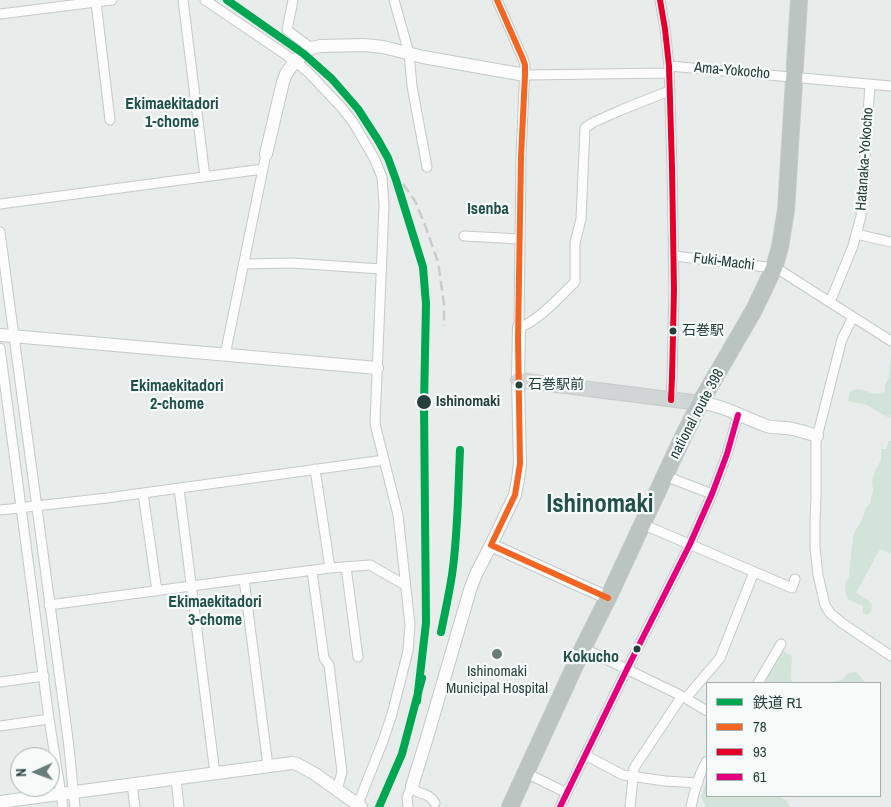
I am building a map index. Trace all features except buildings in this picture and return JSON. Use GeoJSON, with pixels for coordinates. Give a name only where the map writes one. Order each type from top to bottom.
{"type":"FeatureCollection","features":[{"type":"Feature","properties":{"kind":"highway","name":"national route 398"},"geometry":{"type":"LineString","coordinates":[[510,807],[583,648],[700,403],[754,310],[774,268],[780,247],[786,210],[799,0]]}},
{"type":"Feature","properties":{"kind":"main road"},"geometry":{"type":"LineString","coordinates":[[518,380],[700,403]]}},
{"type":"Feature","properties":{"kind":"street"},"geometry":{"type":"LineString","coordinates":[[0,14],[112,0]]}},
{"type":"Feature","properties":{"kind":"street"},"geometry":{"type":"LineString","coordinates":[[183,0],[206,177]]}},
{"type":"Feature","properties":{"kind":"street"},"geometry":{"type":"LineString","coordinates":[[5,804],[66,798],[132,785],[292,763],[315,774],[360,806],[392,714],[408,651],[410,626],[398,516],[376,423],[384,205],[382,177],[374,158],[353,122],[308,72],[295,61],[205,0]]}},
{"type":"Feature","properties":{"kind":"street"},"geometry":{"type":"LineString","coordinates":[[293,0],[287,30],[311,48]]}},
{"type":"Feature","properties":{"kind":"street"},"geometry":{"type":"LineString","coordinates":[[394,0],[409,53],[412,86],[427,167]]}},
{"type":"Feature","properties":{"kind":"street"},"geometry":{"type":"LineString","coordinates":[[408,807],[407,796],[426,741],[470,590],[515,495],[520,464],[518,380],[521,157],[525,65],[497,0]]}},
{"type":"Feature","properties":{"kind":"street"},"geometry":{"type":"LineString","coordinates":[[660,0],[669,69],[673,203],[674,256],[671,400]]}},
{"type":"Feature","properties":{"kind":"street"},"geometry":{"type":"LineString","coordinates":[[96,2],[110,120]]}},
{"type":"Feature","properties":{"kind":"street"},"geometry":{"type":"LineString","coordinates":[[225,355],[282,84],[295,61],[311,48],[321,46],[384,47],[442,61],[525,75]]}},
{"type":"Feature","properties":{"kind":"street","name":"Ama-Yokocho"},"geometry":{"type":"LineString","coordinates":[[525,75],[669,69],[795,77],[891,86]]}},
{"type":"Feature","properties":{"kind":"street","name":"Hatanaka-Yokocho"},"geometry":{"type":"LineString","coordinates":[[830,302],[861,216],[870,84]]}},
{"type":"Feature","properties":{"kind":"street"},"geometry":{"type":"LineString","coordinates":[[519,327],[533,321],[575,282],[575,243],[581,219],[585,128],[669,91]]}},
{"type":"Feature","properties":{"kind":"street"},"geometry":{"type":"LineString","coordinates":[[0,204],[263,169]]}},
{"type":"Feature","properties":{"kind":"street"},"geometry":{"type":"LineString","coordinates":[[0,232],[68,741],[66,798]]}},
{"type":"Feature","properties":{"kind":"street"},"geometry":{"type":"LineString","coordinates":[[856,234],[891,242]]}},
{"type":"Feature","properties":{"kind":"street"},"geometry":{"type":"LineString","coordinates":[[464,236],[520,239]]}},
{"type":"Feature","properties":{"kind":"street","name":"Fuki-Machi"},"geometry":{"type":"LineString","coordinates":[[674,256],[774,268]]}},
{"type":"Feature","properties":{"kind":"street"},"geometry":{"type":"LineString","coordinates":[[244,264],[292,263],[381,269]]}},
{"type":"Feature","properties":{"kind":"street"},"geometry":{"type":"LineString","coordinates":[[774,268],[891,341]]}},
{"type":"Feature","properties":{"kind":"street"},"geometry":{"type":"LineString","coordinates":[[853,317],[842,339],[817,436],[815,522],[818,575],[825,605],[830,613],[891,656]]}},
{"type":"Feature","properties":{"kind":"street"},"geometry":{"type":"LineString","coordinates":[[0,335],[377,368]]}},
{"type":"Feature","properties":{"kind":"street"},"geometry":{"type":"LineString","coordinates":[[0,348],[50,719],[66,798],[75,807]]}},
{"type":"Feature","properties":{"kind":"street"},"geometry":{"type":"LineString","coordinates":[[700,403],[729,410],[772,427],[787,428],[817,436]]}},
{"type":"Feature","properties":{"kind":"street"},"geometry":{"type":"LineString","coordinates":[[560,807],[690,544],[712,494],[738,415]]}},
{"type":"Feature","properties":{"kind":"street"},"geometry":{"type":"LineString","coordinates":[[0,510],[107,498],[384,460]]}},
{"type":"Feature","properties":{"kind":"street"},"geometry":{"type":"LineString","coordinates":[[315,469],[330,568]]}},
{"type":"Feature","properties":{"kind":"street"},"geometry":{"type":"LineString","coordinates":[[665,476],[712,494]]}},
{"type":"Feature","properties":{"kind":"street"},"geometry":{"type":"LineString","coordinates":[[179,488],[215,774]]}},
{"type":"Feature","properties":{"kind":"street"},"geometry":{"type":"LineString","coordinates":[[143,492],[156,591]]}},
{"type":"Feature","properties":{"kind":"street"},"geometry":{"type":"LineString","coordinates":[[642,524],[792,588],[795,579]]}},
{"type":"Feature","properties":{"kind":"street"},"geometry":{"type":"LineString","coordinates":[[491,546],[608,598]]}},
{"type":"Feature","properties":{"kind":"street"},"geometry":{"type":"LineString","coordinates":[[50,605],[346,566],[370,565],[405,585]]}},
{"type":"Feature","properties":{"kind":"street"},"geometry":{"type":"LineString","coordinates":[[346,566],[358,657]]}},
{"type":"Feature","properties":{"kind":"street"},"geometry":{"type":"LineString","coordinates":[[312,571],[324,658],[329,665],[342,772],[337,790]]}},
{"type":"Feature","properties":{"kind":"street"},"geometry":{"type":"LineString","coordinates":[[630,807],[634,768],[684,697],[720,658],[754,572]]}},
{"type":"Feature","properties":{"kind":"street"},"geometry":{"type":"LineString","coordinates":[[244,579],[268,766]]}},
{"type":"Feature","properties":{"kind":"street"},"geometry":{"type":"LineString","coordinates":[[759,682],[781,644]]}},
{"type":"Feature","properties":{"kind":"street"},"geometry":{"type":"LineString","coordinates":[[583,648],[684,697],[706,710]]}},
{"type":"Feature","properties":{"kind":"street"},"geometry":{"type":"LineString","coordinates":[[0,682],[44,676]]}},
{"type":"Feature","properties":{"kind":"street"},"geometry":{"type":"LineString","coordinates":[[0,726],[50,719]]}},
{"type":"Feature","properties":{"kind":"street"},"geometry":{"type":"LineString","coordinates":[[585,755],[623,775],[698,784]]}},
{"type":"Feature","properties":{"kind":"street"},"geometry":{"type":"LineString","coordinates":[[691,807],[706,763]]}},
{"type":"Feature","properties":{"kind":"street"},"geometry":{"type":"LineString","coordinates":[[526,773],[567,793]]}},
{"type":"Feature","properties":{"kind":"street"},"geometry":{"type":"LineString","coordinates":[[176,779],[179,807]]}},
{"type":"Feature","properties":{"kind":"street"},"geometry":{"type":"LineString","coordinates":[[132,785],[135,807]]}},
{"type":"Feature","properties":{"kind":"street"},"geometry":{"type":"LineString","coordinates":[[412,786],[417,792],[430,795],[436,803]]}},
{"type":"Feature","properties":{"kind":"green space"},"geometry":{"type":"Polygon","coordinates":[[[891,358],[891,415],[889,418],[867,405],[848,401],[850,392],[855,390],[873,393],[885,392],[885,385],[889,378],[891,358]]]}},
{"type":"Feature","properties":{"kind":"green space"},"geometry":{"type":"Polygon","coordinates":[[[889,441],[891,441],[891,554],[880,549],[856,593],[868,600],[872,605],[871,612],[867,615],[863,613],[863,606],[848,599],[845,583],[849,577],[853,535],[863,518],[865,509],[871,502],[872,480],[881,460],[881,449],[886,449],[889,441]]]}},
{"type":"Feature","properties":{"kind":"green space"},"geometry":{"type":"Polygon","coordinates":[[[782,650],[792,656],[791,679],[793,682],[764,682],[782,650]]]}},
{"type":"Feature","properties":{"kind":"green space"},"geometry":{"type":"Polygon","coordinates":[[[856,672],[865,682],[832,682],[842,680],[848,673],[856,672]]]}},
{"type":"Feature","properties":{"kind":"green space"},"geometry":{"type":"Polygon","coordinates":[[[706,782],[706,797],[781,797],[787,801],[790,807],[706,807],[701,797],[706,782]]]}},
{"type":"Feature","properties":{"kind":"waterway"},"geometry":{"type":"LineString","coordinates":[[213,0],[218,4]]}},
{"type":"Feature","properties":{"kind":"railway"},"geometry":{"type":"LineString","coordinates":[[388,158],[396,180]]}},
{"type":"Feature","properties":{"kind":"railway"},"geometry":{"type":"LineString","coordinates":[[403,184],[415,201],[438,262],[444,304],[444,326]]}},
{"type":"Feature","properties":{"kind":"rail line","name":"R1"},"geometry":{"type":"LineString","coordinates":[[227,0],[304,54],[332,79],[358,109],[388,158],[423,267],[426,304],[424,404],[426,623],[417,701]]}},
{"type":"Feature","properties":{"kind":"rail line","name":"R1"},"geometry":{"type":"LineString","coordinates":[[441,632],[454,560],[460,450]]}},
{"type":"Feature","properties":{"kind":"rail line","name":"R1"},"geometry":{"type":"LineString","coordinates":[[379,807],[402,754],[422,678]]}},
{"type":"Feature","properties":{"kind":"transit line","name":"78"},"geometry":{"type":"LineString","coordinates":[[497,0],[523,59],[525,75],[521,157],[518,338],[520,464],[515,495],[491,545],[608,598]]}},
{"type":"Feature","properties":{"kind":"transit line","name":"93"},"geometry":{"type":"LineString","coordinates":[[660,0],[669,66],[672,167],[674,290],[671,400]]}},
{"type":"Feature","properties":{"kind":"transit line","name":"61"},"geometry":{"type":"LineString","coordinates":[[560,807],[690,544],[727,454],[738,415]]}},
{"type":"Feature","properties":{"kind":"place","name":"石巻駅"},"geometry":{"type":"Point","coordinates":[673,331]}},
{"type":"Feature","properties":{"kind":"place","name":"石巻駅前"},"geometry":{"type":"Point","coordinates":[519,385]}},
{"type":"Feature","properties":{"kind":"place","name":"Ishinomaki"},"geometry":{"type":"Point","coordinates":[424,402]}},
{"type":"Feature","properties":{"kind":"place","name":"Ishinomaki Municipal Hospital"},"geometry":{"type":"Point","coordinates":[497,654]}},
{"type":"Feature","properties":{"kind":"district","name":"Ekimaekitadori 1-chome"},"geometry":{"type":"Point","coordinates":[172,114]}},
{"type":"Feature","properties":{"kind":"district","name":"Isenba"},"geometry":{"type":"Point","coordinates":[488,210]}},
{"type":"Feature","properties":{"kind":"district","name":"Ekimaekitadori 2-chome"},"geometry":{"type":"Point","coordinates":[177,396]}},
{"type":"Feature","properties":{"kind":"district","name":"Ishinomaki"},"geometry":{"type":"Point","coordinates":[600,505]}},
{"type":"Feature","properties":{"kind":"district","name":"Ekimaekitadori 3-chome"},"geometry":{"type":"Point","coordinates":[215,612]}},
{"type":"Feature","properties":{"kind":"district","name":"Kokucho"},"geometry":{"type":"Point","coordinates":[591,658]}}]}
